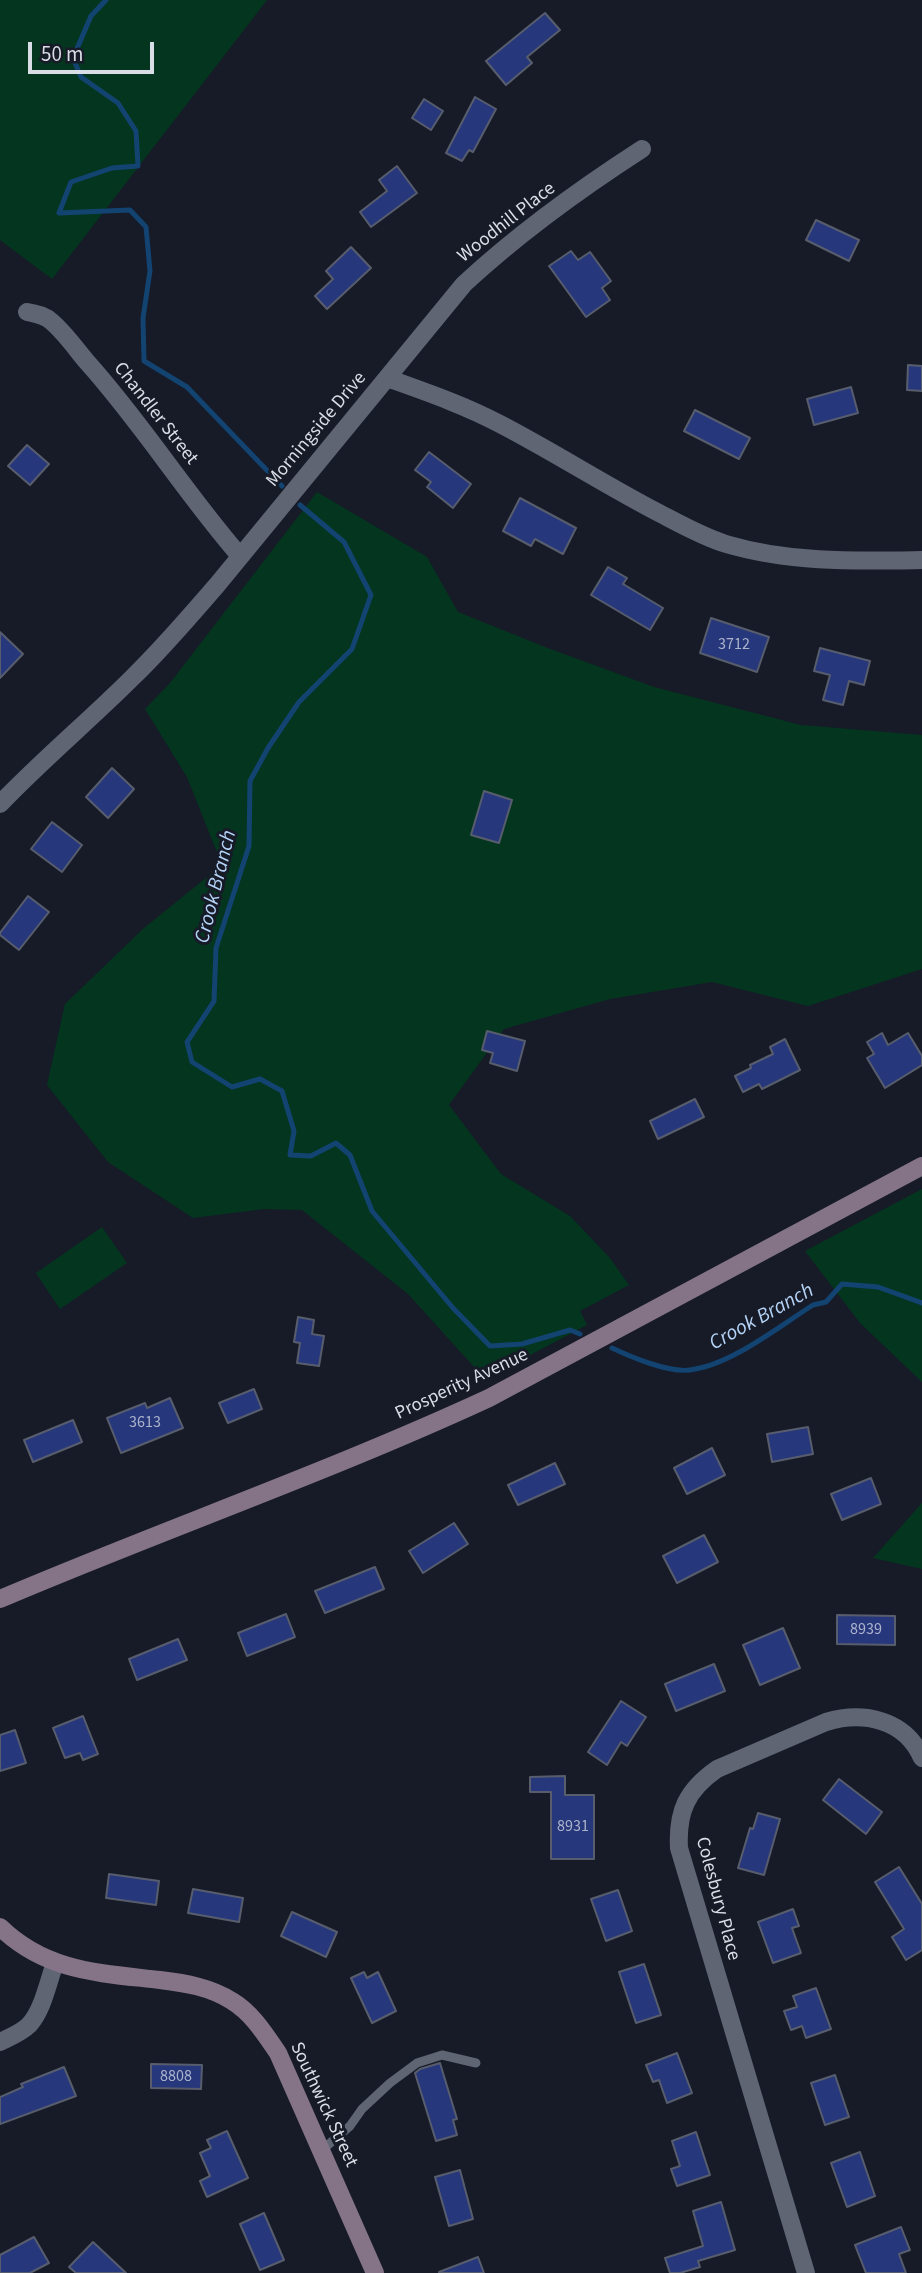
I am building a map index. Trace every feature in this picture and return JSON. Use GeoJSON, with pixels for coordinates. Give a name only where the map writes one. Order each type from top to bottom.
{"type":"FeatureCollection","features":[{"type":"Feature","properties":{"kind":"main road","name":"Prosperity Avenue"},"geometry":{"type":"LineString","coordinates":[[0,1599],[427,1427],[477,1404],[922,1166]]}},
{"type":"Feature","properties":{"kind":"main road","name":"Southwick Street"},"geometry":{"type":"LineString","coordinates":[[0,1927],[33,1953],[55,1963],[78,1970],[189,1984],[233,2001],[248,2014],[265,2032],[278,2053],[375,2273]]}},
{"type":"Feature","properties":{"kind":"street","name":"Woodhill Place"},"geometry":{"type":"LineString","coordinates":[[387,378],[464,284],[495,255],[642,149]]}},
{"type":"Feature","properties":{"kind":"street","name":"Chandler Street"},"geometry":{"type":"LineString","coordinates":[[27,312],[40,314],[51,321],[97,373],[240,556]]}},
{"type":"Feature","properties":{"kind":"street","name":"Morningside Drive"},"geometry":{"type":"LineString","coordinates":[[0,804],[133,677],[217,585],[387,378],[451,400],[501,425],[607,486],[724,543],[800,559],[922,561]]}},
{"type":"Feature","properties":{"kind":"street","name":"Colesbury Place"},"geometry":{"type":"LineString","coordinates":[[806,2273],[679,1848],[678,1829],[682,1810],[690,1794],[703,1779],[717,1769],[826,1722],[844,1717],[878,1719],[908,1738],[922,1758]]}},
{"type":"Feature","properties":{"kind":"street"},"geometry":{"type":"LineString","coordinates":[[0,2042],[18,2034],[37,2014],[55,1963]]}},
{"type":"Feature","properties":{"kind":"lane"},"geometry":{"type":"LineString","coordinates":[[322,2150],[350,2126],[362,2109],[417,2063],[442,2055],[476,2063]]}},
{"type":"Feature","properties":{"kind":"green space"},"geometry":{"type":"Polygon","coordinates":[[[0,0],[267,0],[52,279],[0,240],[0,0]]]}},
{"type":"Feature","properties":{"kind":"green space"},"geometry":{"type":"Polygon","coordinates":[[[317,492],[427,557],[458,612],[545,647],[654,687],[801,725],[922,735],[922,969],[808,1006],[712,982],[610,999],[504,1029],[449,1105],[501,1174],[570,1216],[610,1258],[629,1285],[580,1311],[587,1325],[485,1379],[408,1294],[302,1210],[264,1209],[193,1218],[108,1162],[47,1085],[65,1004],[144,928],[222,865],[187,777],[145,709],[170,683],[317,492]]]}},
{"type":"Feature","properties":{"kind":"green space"},"geometry":{"type":"Polygon","coordinates":[[[922,1189],[922,1382],[860,1323],[805,1251],[922,1189]]]}},
{"type":"Feature","properties":{"kind":"green space"},"geometry":{"type":"Polygon","coordinates":[[[102,1227],[127,1263],[60,1309],[36,1273],[102,1227]]]}},
{"type":"Feature","properties":{"kind":"green space"},"geometry":{"type":"Polygon","coordinates":[[[922,1503],[922,1569],[873,1558],[922,1503]]]}},
{"type":"Feature","properties":{"kind":"building"},"geometry":{"type":"Polygon","coordinates":[[[545,13],[560,30],[527,57],[532,63],[506,85],[486,61],[545,13]]]}},
{"type":"Feature","properties":{"kind":"building"},"geometry":{"type":"Polygon","coordinates":[[[475,97],[496,109],[473,152],[469,150],[462,161],[446,153],[475,97]]]}},
{"type":"Feature","properties":{"kind":"building"},"geometry":{"type":"Polygon","coordinates":[[[424,99],[443,111],[431,130],[412,118],[424,99]]]}},
{"type":"Feature","properties":{"kind":"building"},"geometry":{"type":"Polygon","coordinates":[[[397,166],[417,193],[371,227],[360,212],[387,191],[379,180],[397,166]]]}},
{"type":"Feature","properties":{"kind":"building"},"geometry":{"type":"Polygon","coordinates":[[[816,220],[859,240],[849,261],[806,240],[816,220]]]}},
{"type":"Feature","properties":{"kind":"building"},"geometry":{"type":"Polygon","coordinates":[[[351,247],[371,268],[327,309],[315,296],[333,279],[326,271],[351,247]]]}},
{"type":"Feature","properties":{"kind":"building"},"geometry":{"type":"Polygon","coordinates":[[[571,251],[578,260],[590,252],[611,281],[602,288],[610,300],[586,317],[549,266],[571,251]]]}},
{"type":"Feature","properties":{"kind":"building"},"geometry":{"type":"Polygon","coordinates":[[[908,365],[922,366],[922,391],[907,390],[908,365]]]}},
{"type":"Feature","properties":{"kind":"building"},"geometry":{"type":"Polygon","coordinates":[[[851,387],[858,413],[814,425],[807,399],[851,387]]]}},
{"type":"Feature","properties":{"kind":"building"},"geometry":{"type":"Polygon","coordinates":[[[695,410],[750,438],[739,459],[684,431],[695,410]]]}},
{"type":"Feature","properties":{"kind":"building"},"geometry":{"type":"Polygon","coordinates":[[[27,445],[49,464],[30,485],[8,466],[27,445]]]}},
{"type":"Feature","properties":{"kind":"building"},"geometry":{"type":"Polygon","coordinates":[[[429,452],[471,484],[453,508],[427,487],[431,482],[415,470],[429,452]]]}},
{"type":"Feature","properties":{"kind":"building"},"geometry":{"type":"Polygon","coordinates":[[[520,498],[576,528],[563,554],[535,539],[531,546],[503,531],[520,498]]]}},
{"type":"Feature","properties":{"kind":"building"},"geometry":{"type":"Polygon","coordinates":[[[608,567],[627,578],[623,584],[663,608],[650,630],[591,595],[608,567]]]}},
{"type":"Feature","properties":{"kind":"building"},"geometry":{"type":"Polygon","coordinates":[[[711,618],[769,637],[757,672],[700,653],[711,618]]]}},
{"type":"Feature","properties":{"kind":"building"},"geometry":{"type":"Polygon","coordinates":[[[0,632],[23,654],[0,678],[0,632]]]}},
{"type":"Feature","properties":{"kind":"building"},"geometry":{"type":"Polygon","coordinates":[[[820,648],[870,661],[864,685],[849,681],[843,705],[823,700],[830,675],[814,671],[820,648]]]}},
{"type":"Feature","properties":{"kind":"building"},"geometry":{"type":"Polygon","coordinates":[[[112,768],[134,789],[108,818],[86,797],[112,768]]]}},
{"type":"Feature","properties":{"kind":"building"},"geometry":{"type":"Polygon","coordinates":[[[484,791],[512,800],[499,843],[471,835],[484,791]]]}},
{"type":"Feature","properties":{"kind":"building"},"geometry":{"type":"Polygon","coordinates":[[[52,822],[82,845],[62,872],[31,849],[52,822]]]}},
{"type":"Feature","properties":{"kind":"building"},"geometry":{"type":"Polygon","coordinates":[[[28,896],[49,912],[19,950],[0,933],[28,896]]]}},
{"type":"Feature","properties":{"kind":"building"},"geometry":{"type":"Polygon","coordinates":[[[487,1031],[525,1041],[517,1071],[490,1063],[493,1053],[482,1050],[487,1031]]]}},
{"type":"Feature","properties":{"kind":"building"},"geometry":{"type":"Polygon","coordinates":[[[882,1033],[888,1045],[908,1033],[922,1056],[922,1065],[885,1088],[867,1058],[874,1054],[867,1042],[882,1033]]]}},
{"type":"Feature","properties":{"kind":"building"},"geometry":{"type":"Polygon","coordinates":[[[785,1039],[800,1070],[762,1089],[759,1084],[743,1092],[735,1076],[773,1054],[770,1047],[785,1039]]]}},
{"type":"Feature","properties":{"kind":"building"},"geometry":{"type":"Polygon","coordinates":[[[695,1099],[704,1117],[658,1139],[650,1121],[695,1099]]]}},
{"type":"Feature","properties":{"kind":"building"},"geometry":{"type":"Polygon","coordinates":[[[298,1317],[314,1320],[312,1334],[324,1336],[319,1366],[297,1363],[300,1343],[294,1342],[298,1317]]]}},
{"type":"Feature","properties":{"kind":"building"},"geometry":{"type":"Polygon","coordinates":[[[254,1389],[262,1409],[228,1423],[219,1403],[254,1389]]]}},
{"type":"Feature","properties":{"kind":"building"},"geometry":{"type":"Polygon","coordinates":[[[170,1398],[183,1428],[121,1453],[107,1418],[145,1403],[147,1408],[170,1398]]]}},
{"type":"Feature","properties":{"kind":"building"},"geometry":{"type":"Polygon","coordinates":[[[73,1420],[82,1442],[33,1462],[24,1440],[73,1420]]]}},
{"type":"Feature","properties":{"kind":"building"},"geometry":{"type":"Polygon","coordinates":[[[808,1427],[813,1454],[772,1462],[767,1434],[808,1427]]]}},
{"type":"Feature","properties":{"kind":"building"},"geometry":{"type":"Polygon","coordinates":[[[712,1448],[725,1475],[687,1494],[674,1468],[712,1448]]]}},
{"type":"Feature","properties":{"kind":"building"},"geometry":{"type":"Polygon","coordinates":[[[555,1463],[565,1484],[518,1505],[508,1485],[555,1463]]]}},
{"type":"Feature","properties":{"kind":"building"},"geometry":{"type":"Polygon","coordinates":[[[871,1478],[881,1504],[842,1520],[831,1494],[871,1478]]]}},
{"type":"Feature","properties":{"kind":"building"},"geometry":{"type":"Polygon","coordinates":[[[454,1523],[468,1544],[423,1573],[409,1551],[454,1523]]]}},
{"type":"Feature","properties":{"kind":"building"},"geometry":{"type":"Polygon","coordinates":[[[704,1535],[718,1562],[677,1583],[663,1556],[704,1535]]]}},
{"type":"Feature","properties":{"kind":"building"},"geometry":{"type":"Polygon","coordinates":[[[375,1567],[384,1589],[325,1613],[315,1591],[375,1567]]]}},
{"type":"Feature","properties":{"kind":"building"},"geometry":{"type":"Polygon","coordinates":[[[286,1614],[295,1637],[247,1656],[238,1633],[286,1614]]]}},
{"type":"Feature","properties":{"kind":"building"},"geometry":{"type":"Polygon","coordinates":[[[837,1615],[895,1616],[895,1645],[837,1644],[837,1615]]]}},
{"type":"Feature","properties":{"kind":"building"},"geometry":{"type":"Polygon","coordinates":[[[783,1628],[800,1668],[760,1685],[743,1645],[783,1628]]]}},
{"type":"Feature","properties":{"kind":"building"},"geometry":{"type":"Polygon","coordinates":[[[178,1639],[187,1660],[137,1680],[129,1659],[178,1639]]]}},
{"type":"Feature","properties":{"kind":"building"},"geometry":{"type":"Polygon","coordinates":[[[714,1664],[725,1691],[676,1711],[665,1684],[714,1664]]]}},
{"type":"Feature","properties":{"kind":"building"},"geometry":{"type":"Polygon","coordinates":[[[621,1701],[646,1717],[627,1746],[621,1742],[607,1765],[588,1752],[621,1701]]]}},
{"type":"Feature","properties":{"kind":"building"},"geometry":{"type":"Polygon","coordinates":[[[83,1716],[98,1754],[83,1760],[80,1753],[65,1758],[53,1728],[83,1716]]]}},
{"type":"Feature","properties":{"kind":"building"},"geometry":{"type":"Polygon","coordinates":[[[15,1730],[26,1763],[0,1771],[0,1735],[15,1730]]]}},
{"type":"Feature","properties":{"kind":"building"},"geometry":{"type":"Polygon","coordinates":[[[565,1776],[565,1795],[594,1795],[594,1859],[551,1859],[551,1792],[530,1792],[530,1777],[565,1776]]]}},
{"type":"Feature","properties":{"kind":"building"},"geometry":{"type":"Polygon","coordinates":[[[839,1779],[882,1812],[866,1834],[823,1800],[839,1779]]]}},
{"type":"Feature","properties":{"kind":"building"},"geometry":{"type":"Polygon","coordinates":[[[758,1813],[780,1819],[764,1875],[738,1868],[750,1828],[753,1829],[758,1813]]]}},
{"type":"Feature","properties":{"kind":"building"},"geometry":{"type":"Polygon","coordinates":[[[899,1867],[922,1904],[922,1950],[906,1960],[892,1937],[904,1929],[875,1882],[899,1867]]]}},
{"type":"Feature","properties":{"kind":"building"},"geometry":{"type":"Polygon","coordinates":[[[109,1874],[159,1881],[156,1905],[106,1898],[109,1874]]]}},
{"type":"Feature","properties":{"kind":"building"},"geometry":{"type":"Polygon","coordinates":[[[193,1889],[243,1898],[239,1922],[188,1913],[193,1889]]]}},
{"type":"Feature","properties":{"kind":"building"},"geometry":{"type":"Polygon","coordinates":[[[618,1890],[632,1931],[606,1941],[591,1899],[618,1890]]]}},
{"type":"Feature","properties":{"kind":"building"},"geometry":{"type":"Polygon","coordinates":[[[793,1909],[799,1926],[792,1928],[801,1953],[773,1963],[758,1922],[793,1909]]]}},
{"type":"Feature","properties":{"kind":"building"},"geometry":{"type":"Polygon","coordinates":[[[292,1912],[337,1932],[326,1957],[281,1936],[292,1912]]]}},
{"type":"Feature","properties":{"kind":"building"},"geometry":{"type":"Polygon","coordinates":[[[644,1964],[661,2015],[636,2023],[619,1972],[644,1964]]]}},
{"type":"Feature","properties":{"kind":"building"},"geometry":{"type":"Polygon","coordinates":[[[364,1972],[367,1978],[378,1972],[396,2011],[372,2023],[351,1978],[364,1972]]]}},
{"type":"Feature","properties":{"kind":"building"},"geometry":{"type":"Polygon","coordinates":[[[816,1988],[831,2029],[806,2038],[802,2026],[791,2030],[784,2011],[797,2007],[793,1996],[816,1988]]]}},
{"type":"Feature","properties":{"kind":"building"},"geometry":{"type":"Polygon","coordinates":[[[677,2053],[692,2093],[667,2103],[659,2080],[653,2082],[646,2065],[677,2053]]]}},
{"type":"Feature","properties":{"kind":"building"},"geometry":{"type":"Polygon","coordinates":[[[440,2063],[457,2119],[453,2120],[457,2135],[436,2141],[415,2073],[440,2063]]]}},
{"type":"Feature","properties":{"kind":"building"},"geometry":{"type":"Polygon","coordinates":[[[151,2064],[202,2065],[201,2089],[151,2088],[151,2064]]]}},
{"type":"Feature","properties":{"kind":"building"},"geometry":{"type":"Polygon","coordinates":[[[64,2067],[76,2096],[0,2124],[0,2097],[23,2087],[21,2084],[64,2067]]]}},
{"type":"Feature","properties":{"kind":"building"},"geometry":{"type":"Polygon","coordinates":[[[835,2075],[849,2117],[825,2125],[811,2083],[835,2075]]]}},
{"type":"Feature","properties":{"kind":"building"},"geometry":{"type":"Polygon","coordinates":[[[227,2131],[248,2178],[207,2197],[200,2181],[210,2176],[200,2153],[211,2148],[207,2140],[227,2131]]]}},
{"type":"Feature","properties":{"kind":"building"},"geometry":{"type":"Polygon","coordinates":[[[696,2132],[710,2175],[677,2186],[671,2169],[680,2166],[672,2141],[696,2132]]]}},
{"type":"Feature","properties":{"kind":"building"},"geometry":{"type":"Polygon","coordinates":[[[860,2152],[875,2196],[847,2207],[831,2163],[860,2152]]]}},
{"type":"Feature","properties":{"kind":"building"},"geometry":{"type":"Polygon","coordinates":[[[460,2170],[473,2219],[449,2226],[435,2177],[460,2170]]]}},
{"type":"Feature","properties":{"kind":"building"},"geometry":{"type":"Polygon","coordinates":[[[721,2202],[735,2250],[698,2261],[700,2267],[670,2273],[665,2258],[703,2246],[693,2211],[721,2202]]]}},
{"type":"Feature","properties":{"kind":"building"},"geometry":{"type":"Polygon","coordinates":[[[264,2213],[284,2260],[260,2270],[240,2224],[264,2213]]]}},
{"type":"Feature","properties":{"kind":"building"},"geometry":{"type":"Polygon","coordinates":[[[901,2227],[910,2250],[899,2254],[906,2273],[866,2273],[855,2245],[901,2227]]]}},
{"type":"Feature","properties":{"kind":"building"},"geometry":{"type":"Polygon","coordinates":[[[34,2237],[49,2263],[30,2273],[0,2273],[0,2255],[34,2237]]]}},
{"type":"Feature","properties":{"kind":"building"},"geometry":{"type":"Polygon","coordinates":[[[93,2242],[126,2273],[76,2273],[69,2267],[93,2242]]]}},
{"type":"Feature","properties":{"kind":"building"},"geometry":{"type":"Polygon","coordinates":[[[478,2257],[484,2273],[439,2273],[439,2272],[478,2257]]]}},
{"type":"Feature","properties":{"kind":"waterway","name":"Crook Branch"},"geometry":{"type":"LineString","coordinates":[[106,0],[91,16],[73,58],[81,77],[118,103],[136,131],[138,166],[112,168],[71,182],[59,213],[130,210],[146,227],[150,271],[143,318],[144,361],[187,387],[282,486]]}},
{"type":"Feature","properties":{"kind":"waterway","name":"Crook Branch"},"geometry":{"type":"LineString","coordinates":[[300,505],[344,542],[371,595],[352,649],[299,702],[250,781],[249,846],[216,948],[214,1001],[187,1042],[192,1062],[232,1087],[260,1079],[282,1091],[294,1131],[290,1155],[311,1156],[336,1143],[350,1155],[372,1211],[453,1308],[490,1346],[522,1344],[570,1330],[580,1334]]}},
{"type":"Feature","properties":{"kind":"waterway","name":"Crook Branch"},"geometry":{"type":"LineString","coordinates":[[612,1348],[661,1367],[690,1370],[706,1367],[738,1353],[813,1305],[826,1302],[842,1284],[878,1287],[922,1303]]}}]}
